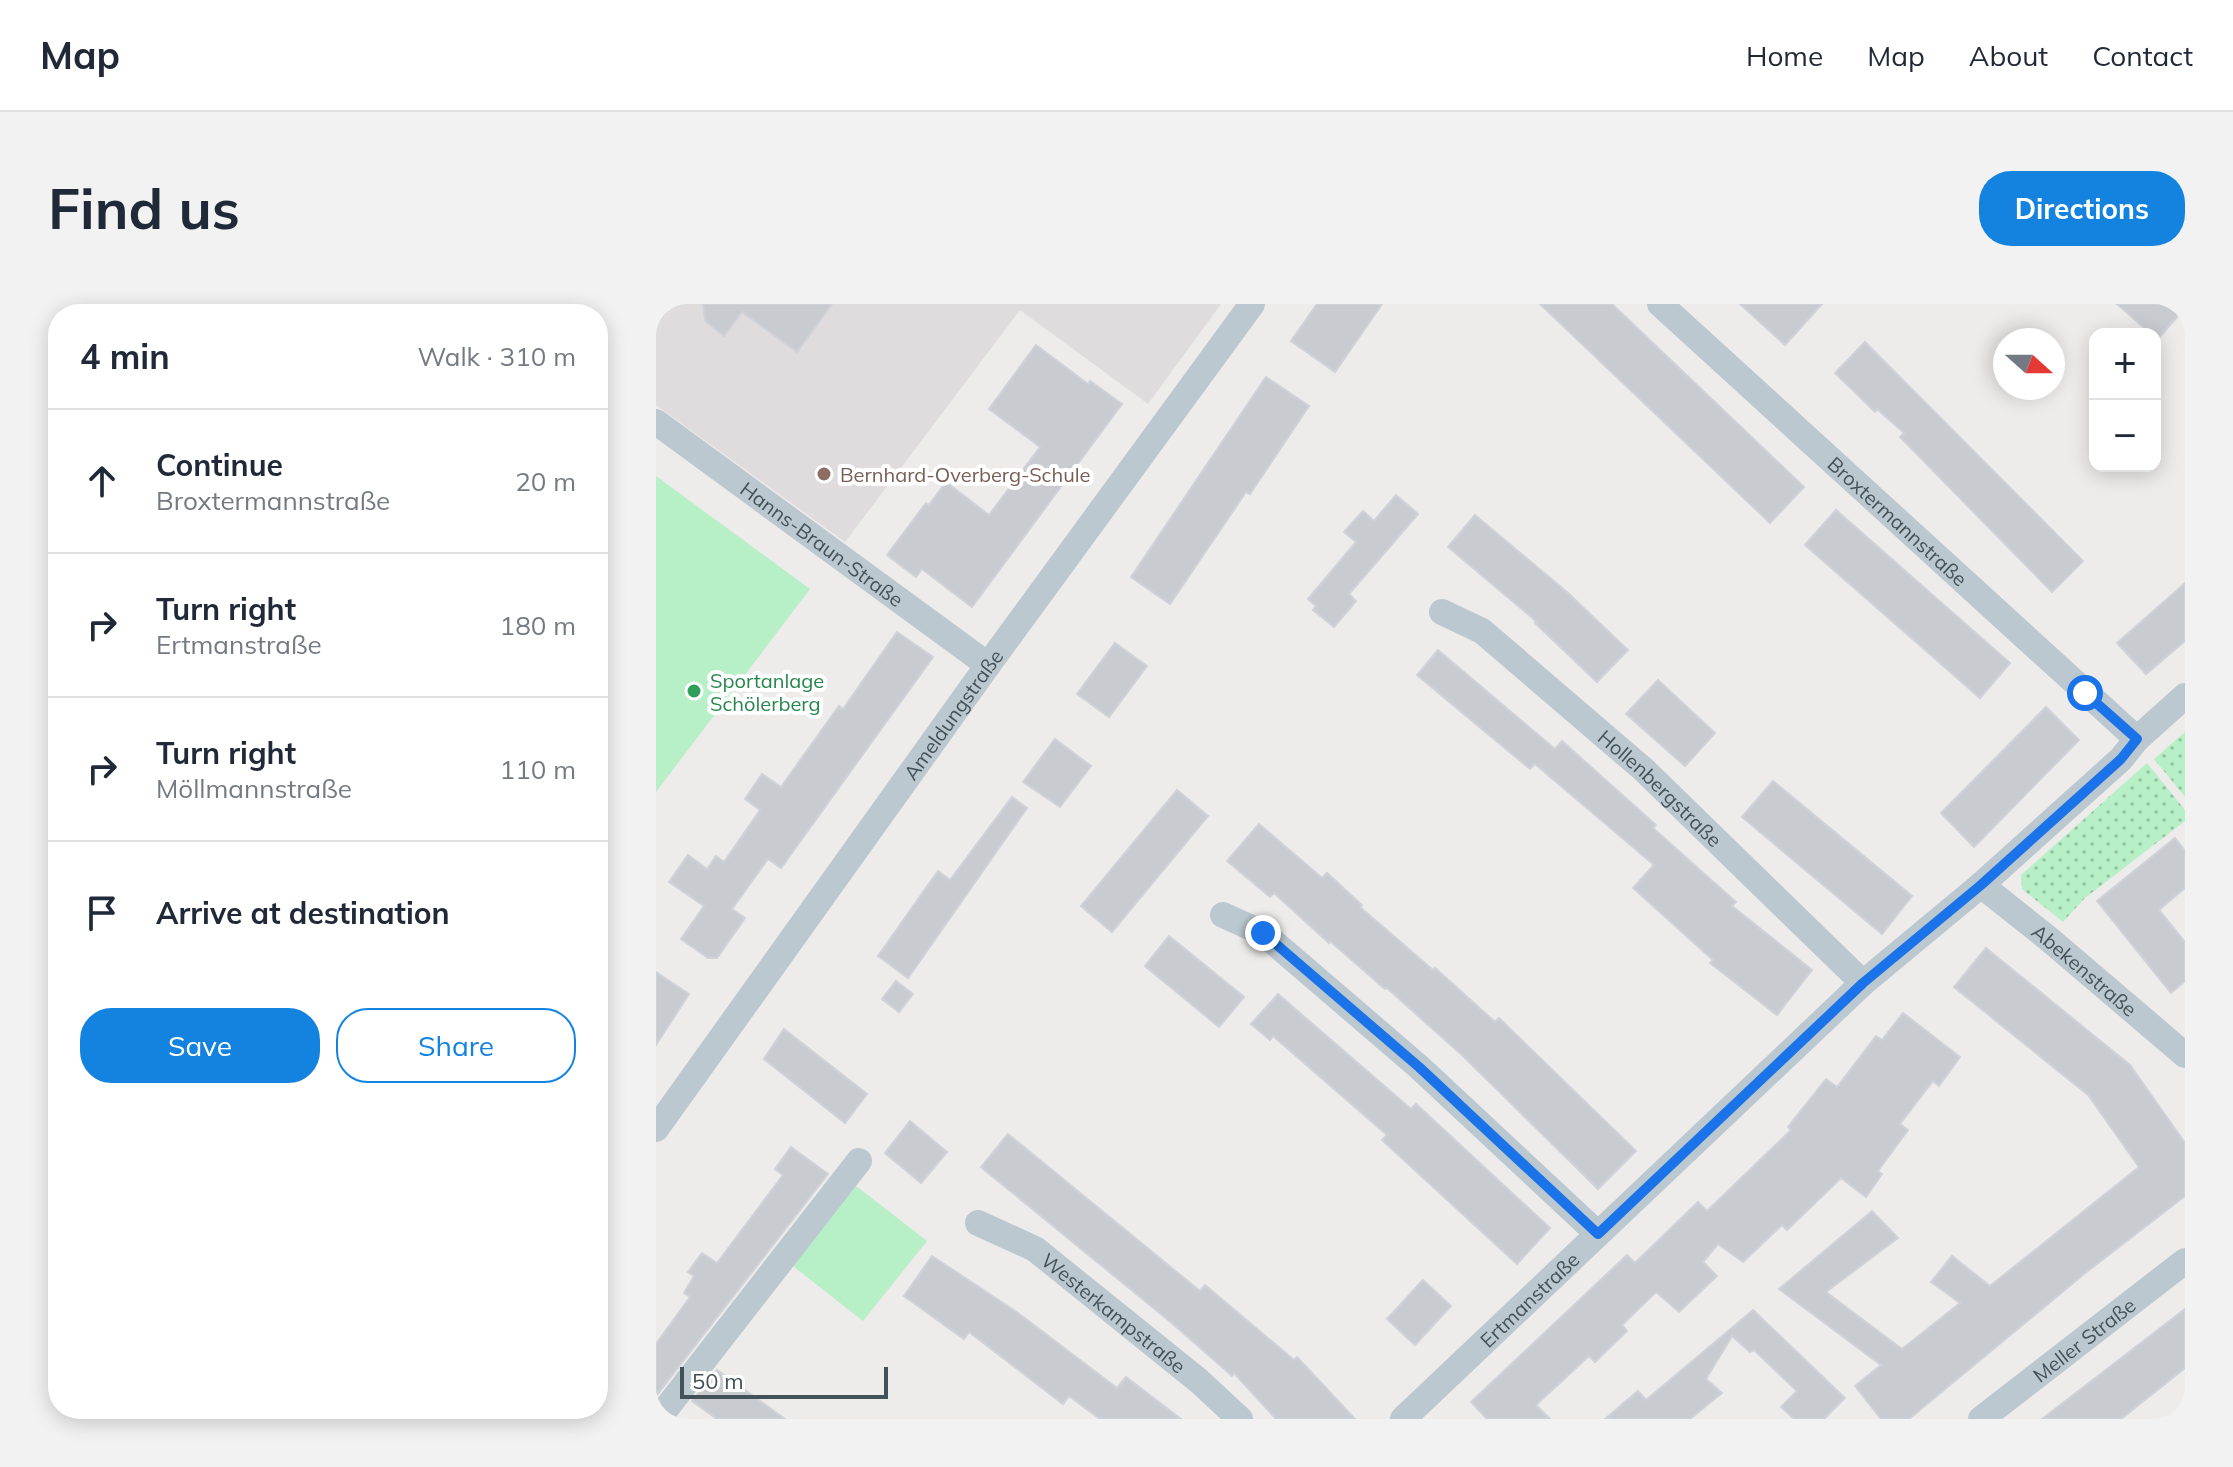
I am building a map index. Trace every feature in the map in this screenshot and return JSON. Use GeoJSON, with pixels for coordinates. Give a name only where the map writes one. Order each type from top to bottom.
{"type":"FeatureCollection","features":[{"type":"Feature","properties":{"kind":"street","name":"Ameldungstraße"},"geometry":{"type":"LineString","coordinates":[[656,1129],[988,665],[1252,304]]}},
{"type":"Feature","properties":{"kind":"street","name":"Broxtermannstraße"},"geometry":{"type":"LineString","coordinates":[[1660,304],[2137,739]]}},
{"type":"Feature","properties":{"kind":"street","name":"Hanns-Braun-Straße"},"geometry":{"type":"LineString","coordinates":[[656,422],[988,665]]}},
{"type":"Feature","properties":{"kind":"street","name":"Hollenbergstraße"},"geometry":{"type":"LineString","coordinates":[[1442,612],[1482,631],[1643,769],[1863,983]]}},
{"type":"Feature","properties":{"kind":"street","name":"Ertmanstraße"},"geometry":{"type":"LineString","coordinates":[[1403,1419],[1863,983],[1981,885],[2121,759],[2137,739],[2185,696]]}},
{"type":"Feature","properties":{"kind":"street","name":"Abekenstraße"},"geometry":{"type":"LineString","coordinates":[[1981,885],[2185,1055]]}},
{"type":"Feature","properties":{"kind":"street"},"geometry":{"type":"LineString","coordinates":[[1223,915],[1263,933],[1275,943],[1419,1067],[1598,1234]]}},
{"type":"Feature","properties":{"kind":"street"},"geometry":{"type":"LineString","coordinates":[[658,1419],[859,1161]]}},
{"type":"Feature","properties":{"kind":"street","name":"Westerkampstraße"},"geometry":{"type":"LineString","coordinates":[[978,1223],[1035,1249],[1199,1381],[1240,1419]]}},
{"type":"Feature","properties":{"kind":"street","name":"Meller Straße"},"geometry":{"type":"LineString","coordinates":[[1981,1419],[2185,1261]]}},
{"type":"Feature","properties":{"kind":"shaded area","name":"Bernhard-Overberg-Schule"},"geometry":{"type":"Polygon","coordinates":[[[656,304],[1221,304],[1148,404],[1020,310],[845,542],[656,405],[656,304]]]}},
{"type":"Feature","properties":{"kind":"green space","name":"Sportanlage Schölerberg"},"geometry":{"type":"Polygon","coordinates":[[[656,476],[810,589],[656,792],[656,476]]]}},
{"type":"Feature","properties":{"kind":"green space"},"geometry":{"type":"Polygon","coordinates":[[[2185,732],[2185,797],[2154,759],[2185,732]]]}},
{"type":"Feature","properties":{"kind":"green space"},"geometry":{"type":"Polygon","coordinates":[[[2147,763],[2185,810],[2185,821],[2085,898],[2063,922],[2022,889],[2021,875],[2147,763]]]}},
{"type":"Feature","properties":{"kind":"green space"},"geometry":{"type":"Polygon","coordinates":[[[856,1186],[927,1241],[863,1321],[793,1266],[856,1186]]]}},
{"type":"Feature","properties":{"kind":"building"},"geometry":{"type":"Polygon","coordinates":[[[703,304],[832,304],[797,352],[742,312],[724,336],[705,321],[703,304]]]}},
{"type":"Feature","properties":{"kind":"building"},"geometry":{"type":"Polygon","coordinates":[[[1317,304],[1382,304],[1335,372],[1291,341],[1317,304]]]}},
{"type":"Feature","properties":{"kind":"building"},"geometry":{"type":"Polygon","coordinates":[[[1540,304],[1612,304],[1804,487],[1770,523],[1540,304]]]}},
{"type":"Feature","properties":{"kind":"building"},"geometry":{"type":"Polygon","coordinates":[[[1740,304],[1822,304],[1785,345],[1740,304]]]}},
{"type":"Feature","properties":{"kind":"building"},"geometry":{"type":"Polygon","coordinates":[[[2117,304],[2185,304],[2185,308],[2161,335],[2161,328],[2144,328],[2117,304]]]}},
{"type":"Feature","properties":{"kind":"building"},"geometry":{"type":"Polygon","coordinates":[[[1865,342],[2083,561],[2052,592],[1900,437],[1904,433],[1877,409],[1875,412],[1835,373],[1865,342]]]}},
{"type":"Feature","properties":{"kind":"building"},"geometry":{"type":"Polygon","coordinates":[[[1036,345],[1088,384],[1090,381],[1122,404],[972,607],[922,569],[916,577],[887,555],[946,482],[989,515],[1040,447],[989,409],[1036,345]]]}},
{"type":"Feature","properties":{"kind":"building"},"geometry":{"type":"Polygon","coordinates":[[[1266,377],[1309,406],[1170,604],[1131,577],[1266,377]]]}},
{"type":"Feature","properties":{"kind":"building"},"geometry":{"type":"Polygon","coordinates":[[[1396,495],[1418,514],[1349,594],[1356,601],[1334,627],[1313,610],[1316,606],[1308,599],[1356,542],[1344,532],[1363,511],[1374,521],[1396,495]]]}},
{"type":"Feature","properties":{"kind":"building"},"geometry":{"type":"Polygon","coordinates":[[[1836,510],[2010,663],[1980,698],[1805,545],[1836,510]]]}},
{"type":"Feature","properties":{"kind":"building"},"geometry":{"type":"Polygon","coordinates":[[[1475,515],[1567,592],[1628,650],[1597,682],[1537,622],[1448,547],[1475,515]]]}},
{"type":"Feature","properties":{"kind":"building"},"geometry":{"type":"Polygon","coordinates":[[[2185,583],[2185,641],[2146,674],[2117,643],[2185,583]]]}},
{"type":"Feature","properties":{"kind":"building"},"geometry":{"type":"Polygon","coordinates":[[[897,632],[933,657],[781,868],[768,859],[732,909],[745,918],[717,958],[708,958],[681,939],[704,906],[669,882],[688,855],[707,869],[716,856],[724,862],[760,810],[745,799],[762,774],[781,787],[839,706],[843,709],[897,632]]]}},
{"type":"Feature","properties":{"kind":"building"},"geometry":{"type":"Polygon","coordinates":[[[1115,643],[1147,666],[1109,717],[1077,694],[1115,643]]]}},
{"type":"Feature","properties":{"kind":"building"},"geometry":{"type":"Polygon","coordinates":[[[1438,650],[1555,749],[1562,741],[1736,902],[1732,906],[1812,970],[1777,1015],[1710,963],[1713,960],[1633,888],[1654,865],[1535,764],[1530,769],[1417,675],[1438,650]]]}},
{"type":"Feature","properties":{"kind":"building"},"geometry":{"type":"Polygon","coordinates":[[[1658,680],[1715,733],[1685,766],[1626,714],[1658,680]]]}},
{"type":"Feature","properties":{"kind":"building"},"geometry":{"type":"Polygon","coordinates":[[[2046,707],[2079,740],[1974,847],[1941,813],[2046,707]]]}},
{"type":"Feature","properties":{"kind":"building"},"geometry":{"type":"Polygon","coordinates":[[[1055,739],[1091,766],[1060,807],[1023,782],[1055,739]]]}},
{"type":"Feature","properties":{"kind":"building"},"geometry":{"type":"Polygon","coordinates":[[[1773,781],[1912,896],[1882,934],[1742,817],[1773,781]]]}},
{"type":"Feature","properties":{"kind":"building"},"geometry":{"type":"Polygon","coordinates":[[[1177,790],[1208,816],[1112,932],[1081,906],[1177,790]]]}},
{"type":"Feature","properties":{"kind":"building"},"geometry":{"type":"Polygon","coordinates":[[[1012,797],[1027,808],[908,978],[878,956],[938,871],[950,880],[1012,797]]]}},
{"type":"Feature","properties":{"kind":"building"},"geometry":{"type":"Polygon","coordinates":[[[1259,824],[1322,878],[1327,873],[1362,905],[1360,907],[1495,1022],[1499,1018],[1636,1151],[1598,1189],[1463,1056],[1387,988],[1329,943],[1274,893],[1270,897],[1227,861],[1259,824]]]}},
{"type":"Feature","properties":{"kind":"building"},"geometry":{"type":"Polygon","coordinates":[[[2175,838],[2185,851],[2185,888],[2159,910],[2185,942],[2185,981],[2171,993],[2097,901],[2175,838]]]}},
{"type":"Feature","properties":{"kind":"building"},"geometry":{"type":"Polygon","coordinates":[[[1169,936],[1244,997],[1219,1027],[1145,966],[1169,936]]]}},
{"type":"Feature","properties":{"kind":"building"},"geometry":{"type":"Polygon","coordinates":[[[1986,948],[2130,1065],[2185,1143],[2185,1196],[2084,1274],[1909,1419],[1881,1419],[1855,1386],[1881,1365],[1779,1289],[1872,1211],[1898,1238],[1826,1292],[1902,1349],[1960,1303],[1931,1282],[1952,1256],[1990,1286],[2139,1167],[2088,1095],[1954,987],[1986,948]]]}},
{"type":"Feature","properties":{"kind":"building"},"geometry":{"type":"Polygon","coordinates":[[[656,972],[689,994],[656,1045],[656,972]]]}},
{"type":"Feature","properties":{"kind":"building"},"geometry":{"type":"Polygon","coordinates":[[[896,981],[913,994],[899,1012],[882,999],[896,981]]]}},
{"type":"Feature","properties":{"kind":"building"},"geometry":{"type":"Polygon","coordinates":[[[1278,994],[1411,1109],[1416,1104],[1550,1228],[1517,1264],[1382,1140],[1387,1135],[1273,1036],[1270,1040],[1251,1024],[1278,994]]]}},
{"type":"Feature","properties":{"kind":"building"},"geometry":{"type":"Polygon","coordinates":[[[1903,1013],[1960,1057],[1939,1086],[1933,1081],[1900,1124],[1908,1130],[1878,1171],[1882,1174],[1866,1197],[1841,1178],[1787,1230],[1782,1225],[1743,1262],[1718,1244],[1703,1262],[1717,1276],[1679,1312],[1656,1292],[1622,1325],[1627,1331],[1595,1362],[1589,1356],[1536,1405],[1550,1419],[1487,1419],[1471,1402],[1627,1255],[1635,1263],[1698,1202],[1707,1211],[1791,1130],[1788,1127],[1826,1079],[1837,1087],[1876,1036],[1882,1040],[1903,1013]]]}},
{"type":"Feature","properties":{"kind":"building"},"geometry":{"type":"Polygon","coordinates":[[[784,1029],[867,1094],[845,1123],[764,1059],[784,1029]]]}},
{"type":"Feature","properties":{"kind":"building"},"geometry":{"type":"Polygon","coordinates":[[[910,1121],[947,1152],[921,1183],[885,1153],[910,1121]]]}},
{"type":"Feature","properties":{"kind":"building"},"geometry":{"type":"Polygon","coordinates":[[[1008,1134],[1200,1291],[1205,1285],[1294,1360],[1297,1357],[1355,1419],[1276,1419],[1234,1373],[1232,1376],[981,1167],[1008,1134]]]}},
{"type":"Feature","properties":{"kind":"building"},"geometry":{"type":"Polygon","coordinates":[[[791,1147],[828,1174],[656,1396],[656,1344],[690,1297],[684,1293],[694,1276],[688,1272],[702,1253],[717,1263],[783,1175],[775,1169],[791,1147]]]}},
{"type":"Feature","properties":{"kind":"building"},"geometry":{"type":"Polygon","coordinates":[[[932,1256],[1018,1313],[1117,1388],[1126,1377],[1181,1419],[1100,1419],[1069,1396],[1063,1404],[969,1332],[964,1339],[904,1296],[932,1256]]]}},
{"type":"Feature","properties":{"kind":"building"},"geometry":{"type":"Polygon","coordinates":[[[1423,1280],[1451,1306],[1415,1345],[1387,1319],[1423,1280]]]}},
{"type":"Feature","properties":{"kind":"building"},"geometry":{"type":"Polygon","coordinates":[[[2185,1309],[2185,1368],[2121,1419],[2042,1419],[2185,1309]]]}},
{"type":"Feature","properties":{"kind":"building"},"geometry":{"type":"Polygon","coordinates":[[[1753,1310],[1845,1398],[1824,1419],[1794,1419],[1781,1407],[1797,1391],[1754,1350],[1750,1352],[1732,1336],[1706,1379],[1722,1393],[1690,1419],[1605,1419],[1638,1391],[1646,1400],[1753,1310]]]}},
{"type":"Feature","properties":{"kind":"building"},"geometry":{"type":"Polygon","coordinates":[[[717,1370],[785,1419],[717,1419],[692,1401],[717,1370]]]}},
{"type":"Feature","properties":{"kind":"place","name":"Bernhard-Overberg-Schule"},"geometry":{"type":"Point","coordinates":[824,474]}},
{"type":"Feature","properties":{"kind":"place","name":"Sportanlage Schölerberg"},"geometry":{"type":"Point","coordinates":[694,691]}},
{"type":"Feature","properties":{"kind":"route"},"geometry":{"type":"LineString","coordinates":[[1263,933],[1419,1067],[1598,1234],[1863,983],[1981,885],[2121,759],[2137,739],[2085,693]]}}]}
